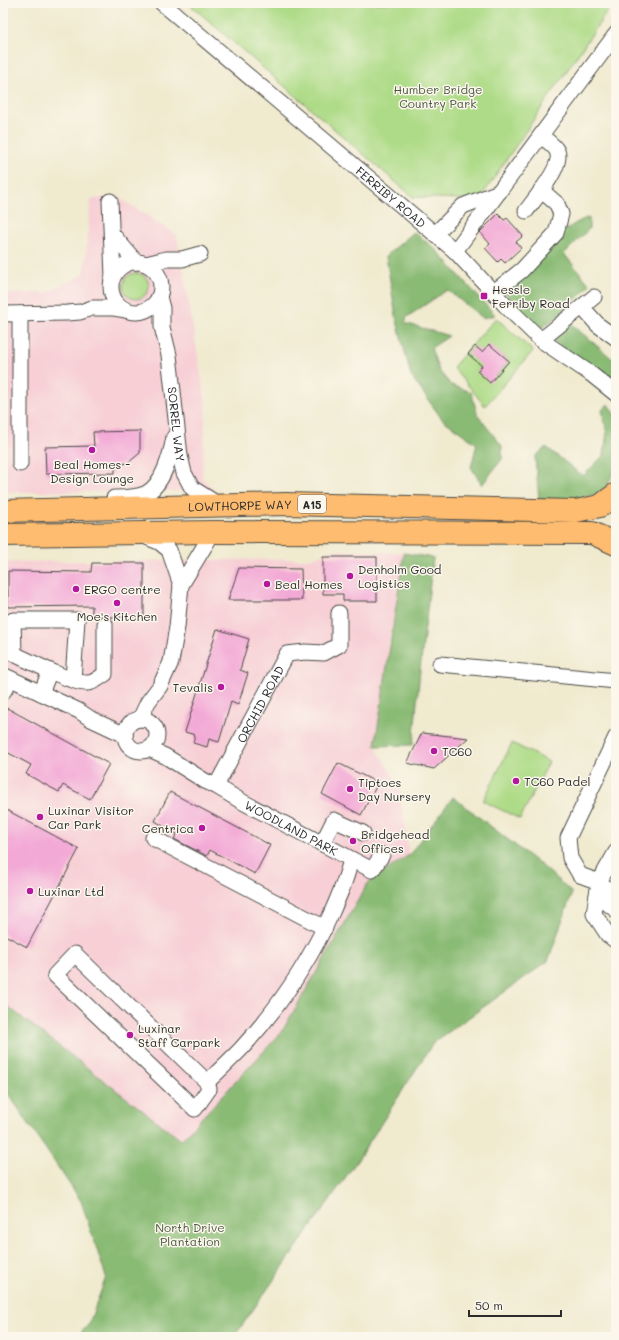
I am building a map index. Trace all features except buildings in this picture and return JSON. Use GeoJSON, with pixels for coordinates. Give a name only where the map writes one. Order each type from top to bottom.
{"type":"FeatureCollection","features":[{"type":"Feature","properties":{"kind":"highway","name":"LOWTHORPE WAY"},"geometry":{"type":"LineString","coordinates":[[3,511],[293,504],[576,511],[600,506],[616,494]]}},
{"type":"Feature","properties":{"kind":"highway"},"geometry":{"type":"LineString","coordinates":[[3,535],[213,532],[592,533],[616,544]]}},
{"type":"Feature","properties":{"kind":"street","name":"FERRIBY ROAD"},"geometry":{"type":"LineString","coordinates":[[162,3],[435,234],[454,251],[505,305],[541,340],[591,374],[616,394]]}},
{"type":"Feature","properties":{"kind":"street"},"geometry":{"type":"LineString","coordinates":[[454,251],[616,34]]}},
{"type":"Feature","properties":{"kind":"street"},"geometry":{"type":"LineString","coordinates":[[526,211],[556,168],[558,160],[556,148],[541,136]]}},
{"type":"Feature","properties":{"kind":"street"},"geometry":{"type":"LineString","coordinates":[[494,292],[522,270],[556,233],[561,214],[557,204],[541,190]]}},
{"type":"Feature","properties":{"kind":"street"},"geometry":{"type":"LineString","coordinates":[[435,234],[463,206],[500,191]]}},
{"type":"Feature","properties":{"kind":"street"},"geometry":{"type":"LineString","coordinates":[[110,202],[112,234],[112,296],[118,305],[131,311],[145,311],[154,305],[171,270],[182,259]]}},
{"type":"Feature","properties":{"kind":"street"},"geometry":{"type":"LineString","coordinates":[[112,234],[141,263],[154,269],[160,278],[160,292]]}},
{"type":"Feature","properties":{"kind":"street"},"geometry":{"type":"LineString","coordinates":[[92,308],[112,282],[118,269],[126,263],[182,259],[200,254]]}},
{"type":"Feature","properties":{"kind":"street","name":"SORREL WAY"},"geometry":{"type":"LineString","coordinates":[[160,292],[162,327],[169,355],[176,426],[184,473],[192,488],[220,506]]}},
{"type":"Feature","properties":{"kind":"street"},"geometry":{"type":"LineString","coordinates":[[541,340],[588,302],[598,325],[616,338]]}},
{"type":"Feature","properties":{"kind":"street"},"geometry":{"type":"LineString","coordinates":[[3,314],[67,313],[80,312],[92,308],[114,308],[146,313],[162,327]]}},
{"type":"Feature","properties":{"kind":"street"},"geometry":{"type":"LineString","coordinates":[[20,314],[20,464]]}},
{"type":"Feature","properties":{"kind":"street","name":"SORREL WAY"},"geometry":{"type":"LineString","coordinates":[[55,509],[77,498],[130,498],[146,494],[158,483],[163,475],[173,443],[176,426]]}},
{"type":"Feature","properties":{"kind":"street"},"geometry":{"type":"LineString","coordinates":[[181,585],[213,532]]}},
{"type":"Feature","properties":{"kind":"street"},"geometry":{"type":"LineString","coordinates":[[137,533],[159,542],[169,550],[181,585],[177,627],[171,662],[160,686],[155,704],[156,741],[149,749],[139,751],[134,749],[126,742],[131,727],[160,686]]}},
{"type":"Feature","properties":{"kind":"street","name":"ORCHID ROAD"},"geometry":{"type":"LineString","coordinates":[[216,786],[271,696],[287,654],[305,652],[324,653],[339,645],[339,613]]}},
{"type":"Feature","properties":{"kind":"street"},"geometry":{"type":"LineString","coordinates":[[74,680],[77,620],[13,620],[14,654],[50,671],[80,683],[89,684],[105,674],[105,624]]}},
{"type":"Feature","properties":{"kind":"street"},"geometry":{"type":"LineString","coordinates":[[440,664],[616,681]]}},
{"type":"Feature","properties":{"kind":"street"},"geometry":{"type":"LineString","coordinates":[[41,693],[50,671]]}},
{"type":"Feature","properties":{"kind":"street"},"geometry":{"type":"LineString","coordinates":[[6,682],[41,693],[79,711],[91,719],[131,727],[145,720],[155,731]]}},
{"type":"Feature","properties":{"kind":"street","name":"WOODLAND PARK"},"geometry":{"type":"LineString","coordinates":[[155,731],[196,776]]}},
{"type":"Feature","properties":{"kind":"street"},"geometry":{"type":"LineString","coordinates":[[616,737],[568,838],[570,858],[580,875],[598,888],[616,896]]}},
{"type":"Feature","properties":{"kind":"street","name":"WOODLAND PARK"},"geometry":{"type":"LineString","coordinates":[[149,749],[165,756],[196,776],[241,801],[372,870],[382,855]]}},
{"type":"Feature","properties":{"kind":"street"},"geometry":{"type":"LineString","coordinates":[[322,844],[328,817],[363,833]]}},
{"type":"Feature","properties":{"kind":"street"},"geometry":{"type":"LineString","coordinates":[[153,838],[325,928]]}},
{"type":"Feature","properties":{"kind":"street"},"geometry":{"type":"LineString","coordinates":[[616,852],[598,888],[594,914],[608,935],[616,941]]}},
{"type":"Feature","properties":{"kind":"street"},"geometry":{"type":"LineString","coordinates":[[207,1082],[240,1050],[272,1012],[297,978],[325,928],[347,875],[351,859]]}},
{"type":"Feature","properties":{"kind":"street"},"geometry":{"type":"LineString","coordinates":[[598,888],[616,910]]}},
{"type":"Feature","properties":{"kind":"street"},"geometry":{"type":"LineString","coordinates":[[75,954],[207,1082],[209,1089],[195,1109],[55,975],[75,954]]}},
{"type":"Feature","properties":{"kind":"shaded area"},"geometry":{"type":"Polygon","coordinates":[[[118,197],[177,235],[206,404],[202,478],[215,491],[3,492],[3,294],[45,293],[84,274],[91,199],[118,197]]]}},
{"type":"Feature","properties":{"kind":"shaded area"},"geometry":{"type":"Polygon","coordinates":[[[330,550],[404,553],[389,640],[385,693],[375,746],[399,786],[409,855],[368,883],[281,1033],[181,1141],[3,1003],[3,562],[311,559],[330,550]]]}},
{"type":"Feature","properties":{"kind":"green space","name":"Humber Bridge Country Park"},"geometry":{"type":"Polygon","coordinates":[[[188,3],[613,3],[479,200],[413,197],[188,3]]]}},
{"type":"Feature","properties":{"kind":"green space"},"geometry":{"type":"Polygon","coordinates":[[[589,217],[589,229],[564,254],[590,285],[562,313],[540,329],[501,289],[531,259],[565,230],[589,217]]]}},
{"type":"Feature","properties":{"kind":"green space"},"geometry":{"type":"Polygon","coordinates":[[[414,232],[435,249],[495,315],[483,318],[447,290],[407,317],[405,323],[449,336],[431,348],[439,371],[451,385],[471,392],[478,416],[502,446],[502,459],[482,485],[471,467],[477,444],[442,419],[411,376],[396,317],[386,256],[414,232]]]}},
{"type":"Feature","properties":{"kind":"green space"},"geometry":{"type":"Polygon","coordinates":[[[136,273],[145,277],[149,286],[145,295],[136,299],[127,295],[123,286],[127,277],[136,273]]]}},
{"type":"Feature","properties":{"kind":"green space"},"geometry":{"type":"Polygon","coordinates":[[[496,318],[533,351],[485,406],[453,367],[496,318]],[[489,345],[484,364],[477,371],[485,378],[497,375],[509,361],[489,345]]]}},
{"type":"Feature","properties":{"kind":"green space"},"geometry":{"type":"Polygon","coordinates":[[[570,323],[616,362],[616,387],[550,338],[570,323]]]}},
{"type":"Feature","properties":{"kind":"green space"},"geometry":{"type":"Polygon","coordinates":[[[608,404],[616,417],[616,468],[606,488],[594,495],[573,500],[539,499],[535,457],[546,447],[583,476],[604,455],[607,432],[602,410],[608,404]]]}},
{"type":"Feature","properties":{"kind":"green space"},"geometry":{"type":"Polygon","coordinates":[[[404,553],[433,558],[413,745],[375,746],[404,553]]]}},
{"type":"Feature","properties":{"kind":"green space","name":"TC60 Padel"},"geometry":{"type":"Polygon","coordinates":[[[512,743],[549,762],[520,819],[483,801],[512,743]]]}},
{"type":"Feature","properties":{"kind":"green space","name":"North Drive Plantation"},"geometry":{"type":"Polygon","coordinates":[[[453,797],[547,870],[572,893],[548,961],[433,1043],[359,1158],[234,1337],[77,1337],[89,1324],[106,1277],[81,1201],[3,1086],[3,1003],[181,1140],[281,1033],[368,883],[409,855],[453,797]]]}},
{"type":"Feature","properties":{"kind":"place","name":"Hessle Ferriby Road"},"geometry":{"type":"Point","coordinates":[484,296]}},
{"type":"Feature","properties":{"kind":"place","name":"Beal Homes - Design Lounge"},"geometry":{"type":"Point","coordinates":[92,450]}},
{"type":"Feature","properties":{"kind":"place","name":"Denholm Good Logistics"},"geometry":{"type":"Point","coordinates":[350,576]}},
{"type":"Feature","properties":{"kind":"place","name":"Beal Homes"},"geometry":{"type":"Point","coordinates":[267,584]}},
{"type":"Feature","properties":{"kind":"place","name":"ERGO centre"},"geometry":{"type":"Point","coordinates":[76,589]}},
{"type":"Feature","properties":{"kind":"place","name":"Moe's Kitchen"},"geometry":{"type":"Point","coordinates":[117,603]}},
{"type":"Feature","properties":{"kind":"place","name":"Tevalis"},"geometry":{"type":"Point","coordinates":[221,687]}},
{"type":"Feature","properties":{"kind":"place","name":"TC60"},"geometry":{"type":"Point","coordinates":[434,751]}},
{"type":"Feature","properties":{"kind":"place","name":"TC60 Padel"},"geometry":{"type":"Point","coordinates":[516,781]}},
{"type":"Feature","properties":{"kind":"place","name":"Tiptoes Day Nursery"},"geometry":{"type":"Point","coordinates":[350,789]}},
{"type":"Feature","properties":{"kind":"place","name":"Luxinar Visitor Car Park"},"geometry":{"type":"Point","coordinates":[40,817]}},
{"type":"Feature","properties":{"kind":"place","name":"Centrica"},"geometry":{"type":"Point","coordinates":[202,828]}},
{"type":"Feature","properties":{"kind":"place","name":"Bridgehead Offices"},"geometry":{"type":"Point","coordinates":[353,841]}},
{"type":"Feature","properties":{"kind":"place","name":"Luxinar Ltd"},"geometry":{"type":"Point","coordinates":[30,891]}},
{"type":"Feature","properties":{"kind":"place","name":"Luxinar Staff Carpark"},"geometry":{"type":"Point","coordinates":[130,1035]}}]}
